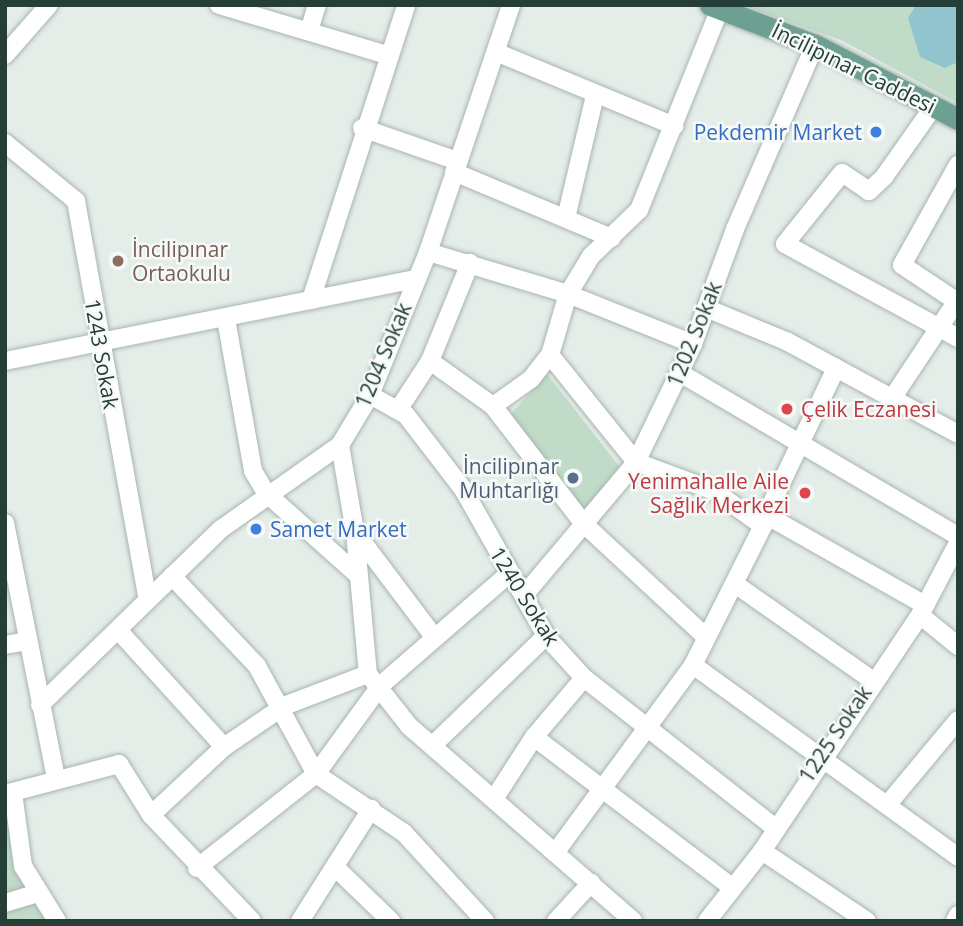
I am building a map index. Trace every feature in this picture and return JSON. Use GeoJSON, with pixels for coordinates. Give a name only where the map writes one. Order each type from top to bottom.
{"type":"FeatureCollection","features":[{"type":"Feature","properties":{"kind":"main road","name":"İncilipınar Caddesi"},"geometry":{"type":"LineString","coordinates":[[715,7],[815,45],[958,119]]}},
{"type":"Feature","properties":{"kind":"street"},"geometry":{"type":"LineString","coordinates":[[5,55],[49,5]]}},
{"type":"Feature","properties":{"kind":"street"},"geometry":{"type":"LineString","coordinates":[[219,5],[387,55]]}},
{"type":"Feature","properties":{"kind":"street"},"geometry":{"type":"LineString","coordinates":[[309,31],[317,5]]}},
{"type":"Feature","properties":{"kind":"street"},"geometry":{"type":"LineString","coordinates":[[311,300],[362,128],[406,5]]}},
{"type":"Feature","properties":{"kind":"street","name":"1204 Sokak"},"geometry":{"type":"LineString","coordinates":[[40,705],[118,630],[147,596],[266,493],[340,445],[370,396],[428,252],[498,53],[511,5]]}},
{"type":"Feature","properties":{"kind":"street"},"geometry":{"type":"LineString","coordinates":[[492,405],[531,379],[550,355],[568,294],[591,256],[639,210],[674,126],[715,7]]}},
{"type":"Feature","properties":{"kind":"street","name":"1202 Sokak"},"geometry":{"type":"LineString","coordinates":[[525,594],[636,462],[693,344],[815,45]]}},
{"type":"Feature","properties":{"kind":"street"},"geometry":{"type":"LineString","coordinates":[[498,53],[674,126]]}},
{"type":"Feature","properties":{"kind":"street"},"geometry":{"type":"LineString","coordinates":[[566,218],[595,95]]}},
{"type":"Feature","properties":{"kind":"street"},"geometry":{"type":"LineString","coordinates":[[934,106],[884,177],[869,191],[842,173],[785,244],[939,324],[958,338]]}},
{"type":"Feature","properties":{"kind":"street"},"geometry":{"type":"LineString","coordinates":[[362,128],[456,167],[612,238]]}},
{"type":"Feature","properties":{"kind":"street","name":"1243 Sokak"},"geometry":{"type":"LineString","coordinates":[[5,143],[76,201],[99,343],[147,596]]}},
{"type":"Feature","properties":{"kind":"street"},"geometry":{"type":"LineString","coordinates":[[894,397],[957,300],[901,265],[958,165]]}},
{"type":"Feature","properties":{"kind":"street"},"geometry":{"type":"LineString","coordinates":[[428,252],[568,294],[693,344]]}},
{"type":"Feature","properties":{"kind":"street","name":"1204 Sokak"},"geometry":{"type":"LineString","coordinates":[[398,410],[430,361],[470,263]]}},
{"type":"Feature","properties":{"kind":"street"},"geometry":{"type":"LineString","coordinates":[[5,360],[226,319],[415,279]]}},
{"type":"Feature","properties":{"kind":"street"},"geometry":{"type":"LineString","coordinates":[[706,308],[836,368],[958,434]]}},
{"type":"Feature","properties":{"kind":"street"},"geometry":{"type":"LineString","coordinates":[[226,319],[253,471],[266,493],[357,573]]}},
{"type":"Feature","properties":{"kind":"street"},"geometry":{"type":"LineString","coordinates":[[550,355],[636,462],[714,491],[923,610],[958,646]]}},
{"type":"Feature","properties":{"kind":"street"},"geometry":{"type":"LineString","coordinates":[[430,361],[492,405],[584,524],[706,636]]}},
{"type":"Feature","properties":{"kind":"street"},"geometry":{"type":"LineString","coordinates":[[555,853],[603,792],[648,726],[694,666],[836,368]]}},
{"type":"Feature","properties":{"kind":"street"},"geometry":{"type":"LineString","coordinates":[[680,373],[802,439],[957,544]]}},
{"type":"Feature","properties":{"kind":"street","name":"1240 Sokak"},"geometry":{"type":"LineString","coordinates":[[370,396],[398,410],[463,489],[547,636],[584,678],[773,826]]}},
{"type":"Feature","properties":{"kind":"street"},"geometry":{"type":"LineString","coordinates":[[340,445],[355,532],[357,573],[374,680],[409,726],[634,921]]}},
{"type":"Feature","properties":{"kind":"street"},"geometry":{"type":"LineString","coordinates":[[5,523],[56,778]]}},
{"type":"Feature","properties":{"kind":"street"},"geometry":{"type":"LineString","coordinates":[[355,532],[434,637]]}},
{"type":"Feature","properties":{"kind":"street","name":"1225 Sokak"},"geometry":{"type":"LineString","coordinates":[[709,920],[730,886],[762,851],[773,826],[923,610],[957,544]]}},
{"type":"Feature","properties":{"kind":"street"},"geometry":{"type":"LineString","coordinates":[[151,815],[224,747],[284,706],[374,680],[434,637],[510,573]]}},
{"type":"Feature","properties":{"kind":"street"},"geometry":{"type":"LineString","coordinates":[[173,576],[257,666],[284,706],[316,774],[404,833],[485,921]]}},
{"type":"Feature","properties":{"kind":"street"},"geometry":{"type":"LineString","coordinates":[[735,584],[872,680]]}},
{"type":"Feature","properties":{"kind":"street"},"geometry":{"type":"LineString","coordinates":[[118,630],[224,747]]}},
{"type":"Feature","properties":{"kind":"street"},"geometry":{"type":"LineString","coordinates":[[433,745],[547,636]]}},
{"type":"Feature","properties":{"kind":"street"},"geometry":{"type":"LineString","coordinates":[[5,645],[27,641]]}},
{"type":"Feature","properties":{"kind":"street"},"geometry":{"type":"LineString","coordinates":[[694,666],[958,857]]}},
{"type":"Feature","properties":{"kind":"street"},"geometry":{"type":"LineString","coordinates":[[494,799],[534,737],[584,678]]}},
{"type":"Feature","properties":{"kind":"street"},"geometry":{"type":"LineString","coordinates":[[197,868],[316,774],[374,680]]}},
{"type":"Feature","properties":{"kind":"street"},"geometry":{"type":"LineString","coordinates":[[888,804],[958,720]]}},
{"type":"Feature","properties":{"kind":"street"},"geometry":{"type":"LineString","coordinates":[[534,737],[730,886]]}},
{"type":"Feature","properties":{"kind":"street"},"geometry":{"type":"LineString","coordinates":[[57,921],[23,866],[9,793],[56,778],[119,764],[151,815],[197,868],[252,921]]}},
{"type":"Feature","properties":{"kind":"street"},"geometry":{"type":"LineString","coordinates":[[300,921],[371,809]]}},
{"type":"Feature","properties":{"kind":"street"},"geometry":{"type":"LineString","coordinates":[[762,851],[867,921]]}},
{"type":"Feature","properties":{"kind":"street"},"geometry":{"type":"LineString","coordinates":[[335,867],[380,917]]}},
{"type":"Feature","properties":{"kind":"street"},"geometry":{"type":"LineString","coordinates":[[556,921],[591,883]]}},
{"type":"Feature","properties":{"kind":"street"},"geometry":{"type":"LineString","coordinates":[[5,903],[38,893]]}},
{"type":"Feature","properties":{"kind":"street"},"geometry":{"type":"LineString","coordinates":[[955,921],[958,915]]}},
{"type":"Feature","properties":{"kind":"green space"},"geometry":{"type":"Polygon","coordinates":[[[743,5],[958,5],[958,103],[841,40],[743,5]]]}},
{"type":"Feature","properties":{"kind":"green space"},"geometry":{"type":"Polygon","coordinates":[[[547,374],[622,470],[583,513],[510,415],[547,374]]]}},
{"type":"Feature","properties":{"kind":"green space"},"geometry":{"type":"Polygon","coordinates":[[[5,794],[23,866],[57,921],[5,921],[5,794]]]}},
{"type":"Feature","properties":{"kind":"water"},"geometry":{"type":"Polygon","coordinates":[[[916,5],[958,5],[958,62],[945,68],[920,57],[908,18],[916,5]]]}},
{"type":"Feature","properties":{"kind":"place","name":"Pekdemir Market"},"geometry":{"type":"Point","coordinates":[876,132]}},
{"type":"Feature","properties":{"kind":"place","name":"İncilipınar Ortaokulu"},"geometry":{"type":"Point","coordinates":[118,261]}},
{"type":"Feature","properties":{"kind":"place","name":"Çelik Eczanesi"},"geometry":{"type":"Point","coordinates":[787,409]}},
{"type":"Feature","properties":{"kind":"place","name":"İncilipınar Muhtarlığı"},"geometry":{"type":"Point","coordinates":[573,478]}},
{"type":"Feature","properties":{"kind":"place","name":"Yenimahalle Aile Sağlık Merkezi"},"geometry":{"type":"Point","coordinates":[805,493]}},
{"type":"Feature","properties":{"kind":"place","name":"Samet Market"},"geometry":{"type":"Point","coordinates":[256,529]}}]}
